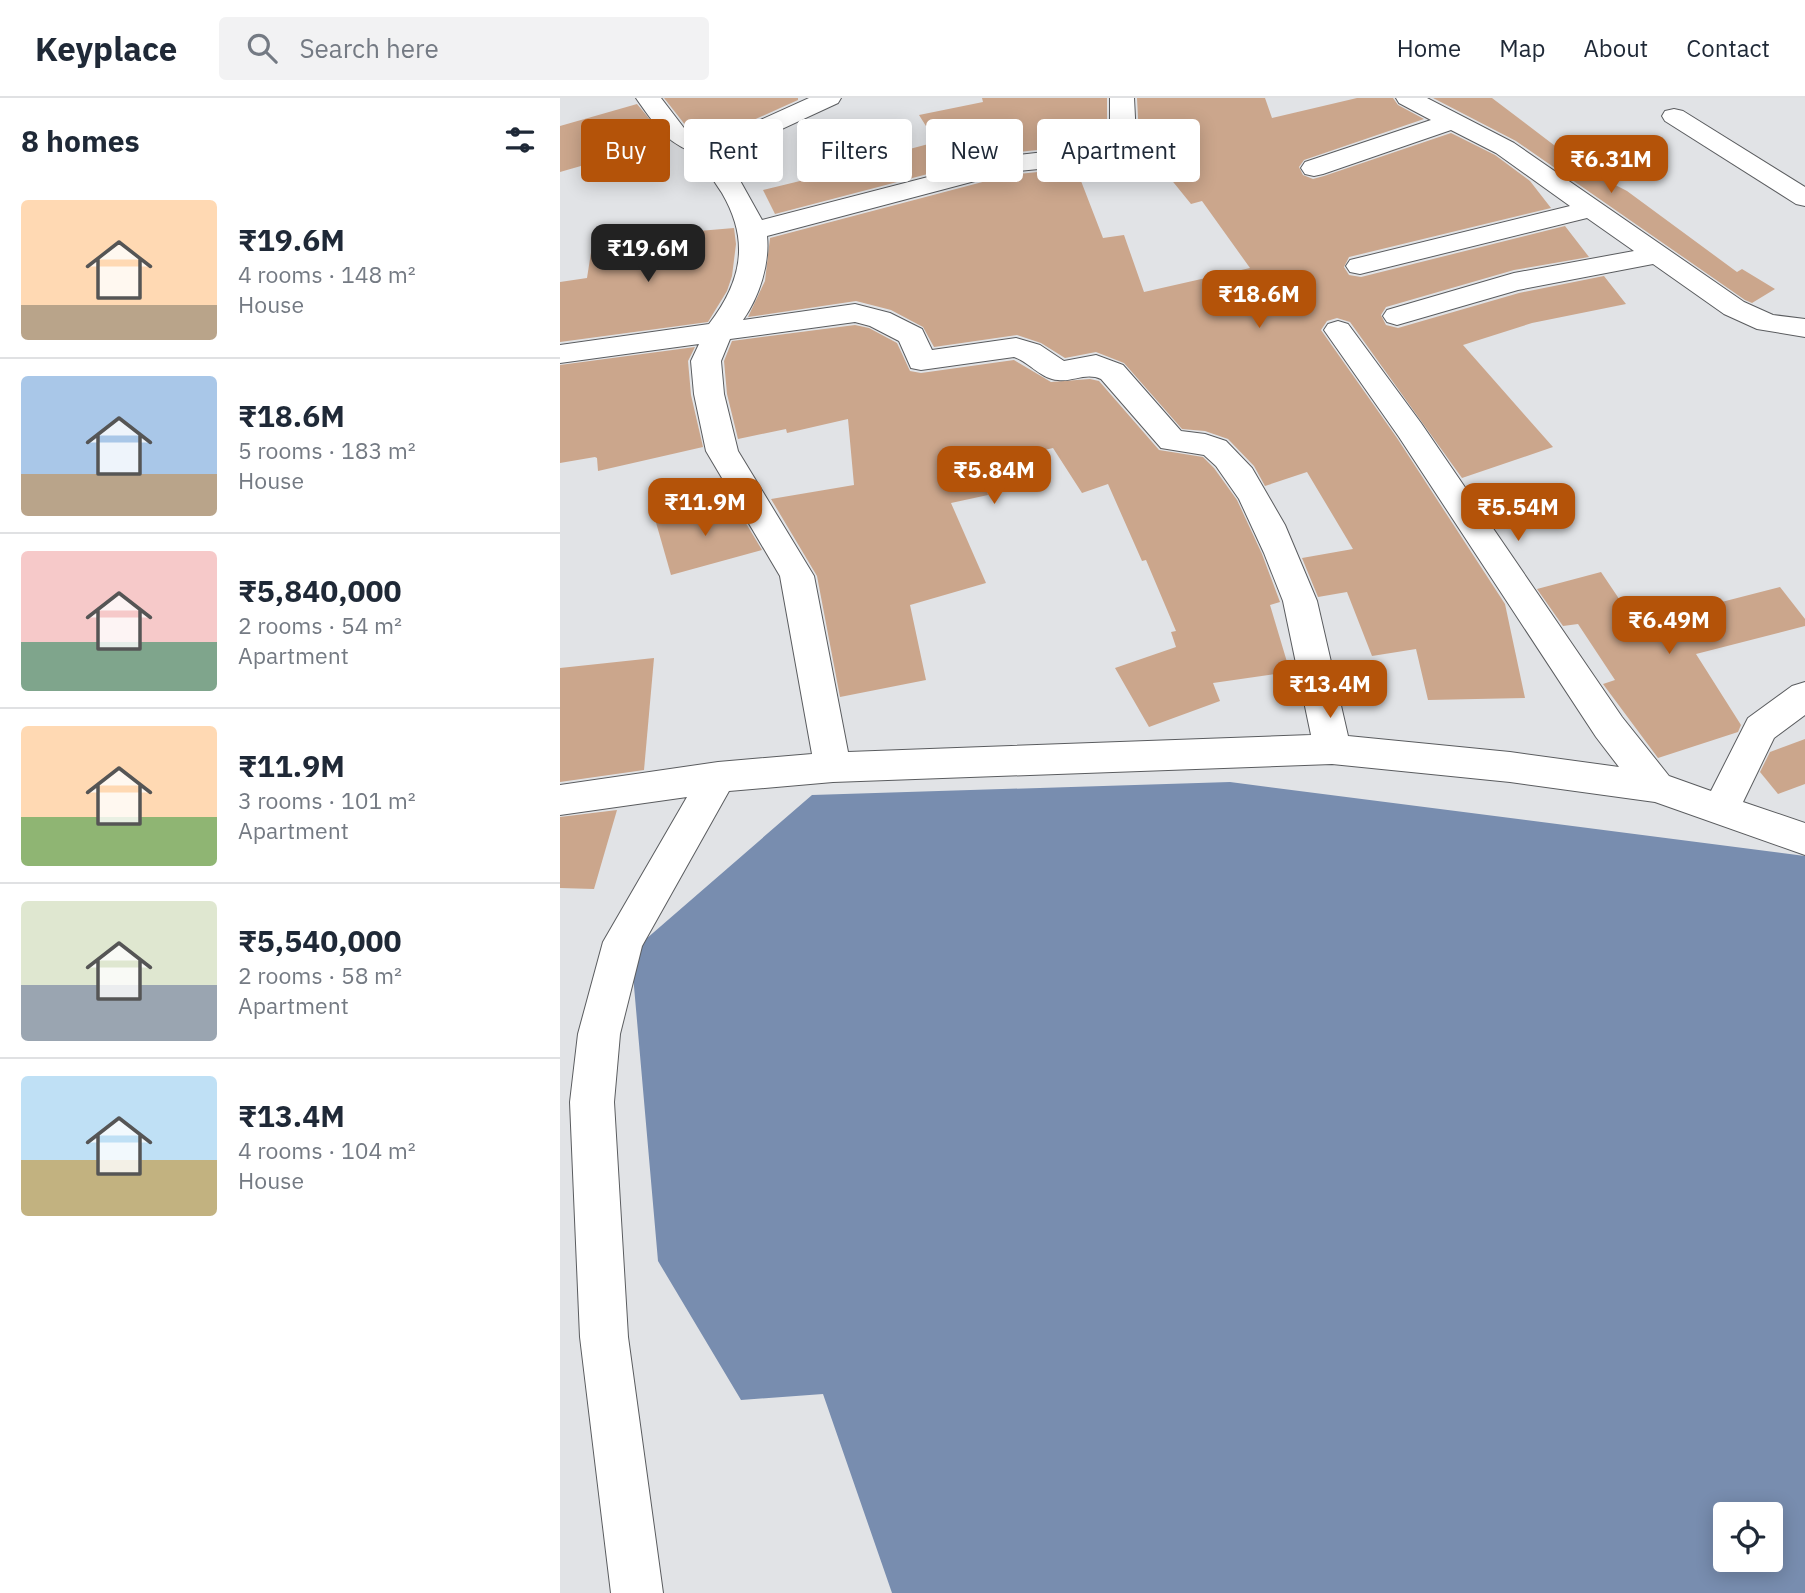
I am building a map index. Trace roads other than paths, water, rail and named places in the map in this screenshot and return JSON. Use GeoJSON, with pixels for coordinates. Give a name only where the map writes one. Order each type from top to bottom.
{"type":"FeatureCollection","features":[{"type":"Feature","properties":{"kind":"street"},"geometry":{"type":"LineString","coordinates":[[648,98],[679,140],[684,142]]}},
{"type":"Feature","properties":{"kind":"street"},"geometry":{"type":"LineString","coordinates":[[753,231],[1013,163],[1100,156],[1115,150],[1123,137],[1122,98]]}},
{"type":"Feature","properties":{"kind":"street"},"geometry":{"type":"LineString","coordinates":[[1408,98],[1504,148],[1734,308],[1767,323],[1805,328]]}},
{"type":"Feature","properties":{"kind":"street"},"geometry":{"type":"LineString","coordinates":[[778,119],[819,99]]}},
{"type":"Feature","properties":{"kind":"street"},"geometry":{"type":"LineString","coordinates":[[1674,116],[1805,198]]}},
{"type":"Feature","properties":{"kind":"street"},"geometry":{"type":"LineString","coordinates":[[1314,168],[1453,121]]}},
{"type":"Feature","properties":{"kind":"street"},"geometry":{"type":"LineString","coordinates":[[729,182],[743,206],[753,231],[755,252],[740,303],[720,330],[706,361],[715,425],[722,451],[797,576],[833,768]]}},
{"type":"Feature","properties":{"kind":"street"},"geometry":{"type":"LineString","coordinates":[[1360,266],[1593,208]]}},
{"type":"Feature","properties":{"kind":"street"},"geometry":{"type":"LineString","coordinates":[[1396,316],[1514,282],[1656,255]]}},
{"type":"Feature","properties":{"kind":"street"},"geometry":{"type":"LineString","coordinates":[[560,354],[855,313],[880,319],[912,336],[921,361],[1016,347],[1030,352],[1059,371],[1096,365],[1112,372],[1172,441],[1213,447],[1224,454],[1244,481],[1269,527],[1305,614],[1332,749]]}},
{"type":"Feature","properties":{"kind":"street"},"geometry":{"type":"LineString","coordinates":[[1338,330],[1410,430],[1609,727],[1656,787]]}},
{"type":"Feature","properties":{"kind":"street"},"geometry":{"type":"LineString","coordinates":[[1721,809],[1761,728],[1805,696]]}},
{"type":"Feature","properties":{"kind":"street"},"geometry":{"type":"LineString","coordinates":[[560,800],[718,777],[833,768],[1332,749],[1510,767],[1656,787],[1805,839]]}},
{"type":"Feature","properties":{"kind":"street"},"geometry":{"type":"LineString","coordinates":[[637,1593],[604,1337],[592,1102],[598,1034],[623,942],[718,777]]}},
{"type":"Feature","properties":{"kind":"water"},"geometry":{"type":"Polygon","coordinates":[[[1230,782],[1805,856],[1805,1593],[892,1593],[823,1394],[741,1400],[658,1261],[631,952],[812,795],[1230,782]]]}}]}
